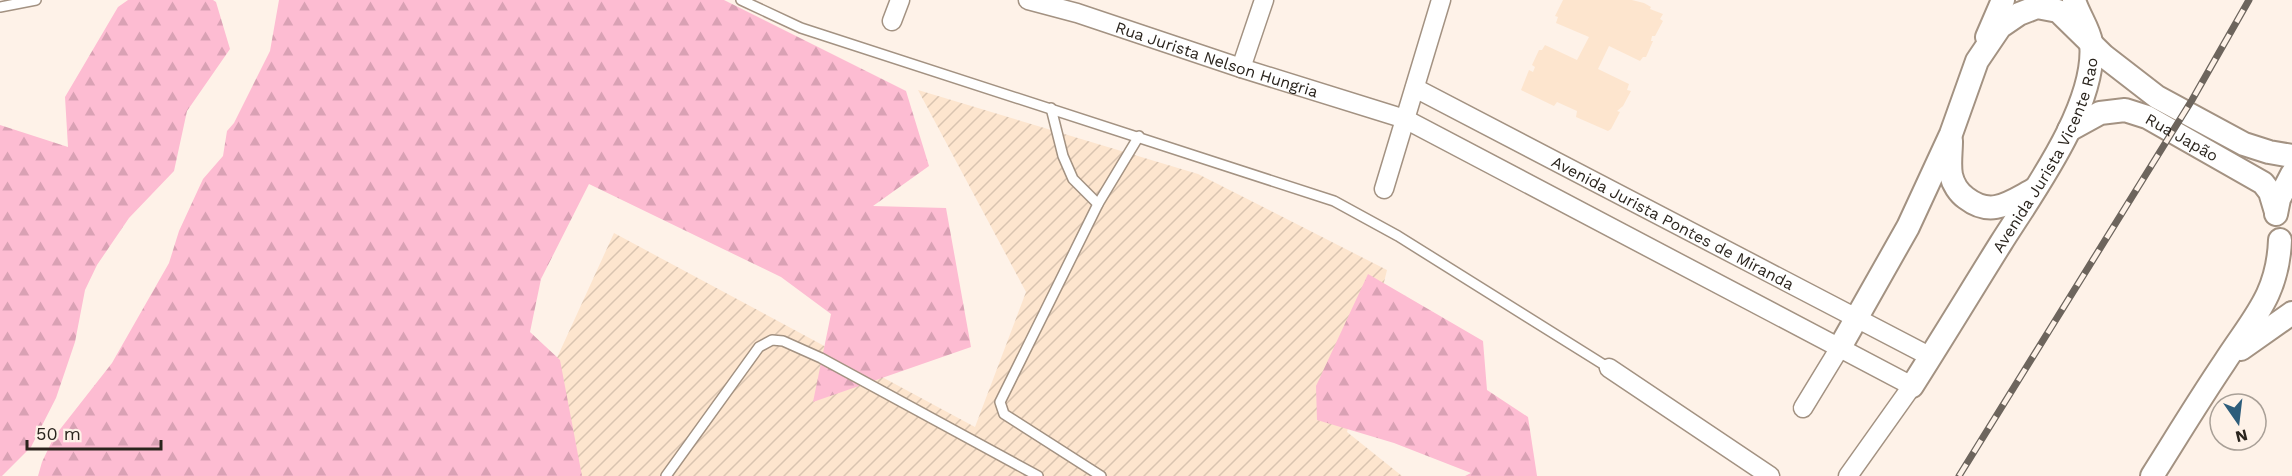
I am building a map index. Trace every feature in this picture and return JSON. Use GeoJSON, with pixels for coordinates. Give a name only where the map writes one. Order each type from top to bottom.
{"type":"FeatureCollection","features":[{"type":"Feature","properties":{"kind":"street"},"geometry":{"type":"LineString","coordinates":[[892,21],[900,0]]}},
{"type":"Feature","properties":{"kind":"street","name":"Rua Jurista Nelson Hungria"},"geometry":{"type":"LineString","coordinates":[[1028,0],[1079,6],[1241,68],[1405,119]]}},
{"type":"Feature","properties":{"kind":"street"},"geometry":{"type":"LineString","coordinates":[[1241,68],[1264,0]]}},
{"type":"Feature","properties":{"kind":"street"},"geometry":{"type":"LineString","coordinates":[[1384,189],[1441,0]]}},
{"type":"Feature","properties":{"kind":"street"},"geometry":{"type":"LineString","coordinates":[[1977,61],[2003,0]]}},
{"type":"Feature","properties":{"kind":"street"},"geometry":{"type":"LineString","coordinates":[[2074,0],[2091,41]]}},
{"type":"Feature","properties":{"kind":"street","name":"Avenida Jurista Vicente Rao"},"geometry":{"type":"LineString","coordinates":[[1839,349],[1908,227],[1951,134],[1977,61],[2000,27],[2019,14],[2037,7],[2058,11],[2091,41],[2088,74],[2081,100],[2069,130],[2036,188],[1912,386]]}},
{"type":"Feature","properties":{"kind":"street","name":"Rua Japão"},"geometry":{"type":"LineString","coordinates":[[2091,41],[2104,56],[2157,97],[2244,144],[2292,156]]}},
{"type":"Feature","properties":{"kind":"street","name":"Avenida Jurista Pontes de Miranda"},"geometry":{"type":"LineString","coordinates":[[1415,88],[1930,357]]}},
{"type":"Feature","properties":{"kind":"street","name":"Rua Japão"},"geometry":{"type":"LineString","coordinates":[[2069,130],[2100,113],[2125,110],[2147,117],[2263,183],[2270,192],[2276,212]]}},
{"type":"Feature","properties":{"kind":"street","name":"Avenida Jurista Pontes de Miranda"},"geometry":{"type":"LineString","coordinates":[[1405,119],[1912,386]]}},
{"type":"Feature","properties":{"kind":"street"},"geometry":{"type":"LineString","coordinates":[[1951,134],[1951,176],[1960,193],[1977,207],[1988,209],[2004,206],[2036,188]]}},
{"type":"Feature","properties":{"kind":"street"},"geometry":{"type":"LineString","coordinates":[[2152,476],[2265,303],[2277,269],[2280,240],[2276,212],[2284,186],[2292,174]]}},
{"type":"Feature","properties":{"kind":"street"},"geometry":{"type":"LineString","coordinates":[[2280,240],[2292,260]]}},
{"type":"Feature","properties":{"kind":"street"},"geometry":{"type":"LineString","coordinates":[[2225,361],[2292,313]]}},
{"type":"Feature","properties":{"kind":"street"},"geometry":{"type":"LineString","coordinates":[[1803,408],[1839,349]]}},
{"type":"Feature","properties":{"kind":"street"},"geometry":{"type":"LineString","coordinates":[[1609,368],[1770,476]]}},
{"type":"Feature","properties":{"kind":"street"},"geometry":{"type":"LineString","coordinates":[[1848,476],[1912,386]]}},
{"type":"Feature","properties":{"kind":"lane"},"geometry":{"type":"LineString","coordinates":[[0,7],[36,0]]}},
{"type":"Feature","properties":{"kind":"lane"},"geometry":{"type":"LineString","coordinates":[[741,0],[801,28],[1334,201],[1398,236],[1609,368]]}},
{"type":"Feature","properties":{"kind":"lane"},"geometry":{"type":"LineString","coordinates":[[1051,108],[1063,156],[1073,179],[1098,204]]}},
{"type":"Feature","properties":{"kind":"lane"},"geometry":{"type":"LineString","coordinates":[[1101,476],[1004,414],[1000,402],[1098,204],[1139,136]]}},
{"type":"Feature","properties":{"kind":"lane"},"geometry":{"type":"LineString","coordinates":[[666,476],[759,347],[772,340],[783,341],[821,358],[1038,476]]}},
{"type":"Feature","properties":{"kind":"shaded area"},"geometry":{"type":"Polygon","coordinates":[[[1563,0],[1632,0],[1644,3],[1651,7],[1650,9],[1663,14],[1660,19],[1663,21],[1655,36],[1652,36],[1651,41],[1653,41],[1646,57],[1640,61],[1609,46],[1598,69],[1629,84],[1627,90],[1631,91],[1623,106],[1617,111],[1620,112],[1608,131],[1576,117],[1577,111],[1557,102],[1554,106],[1521,90],[1529,70],[1533,72],[1535,67],[1532,65],[1539,50],[1542,50],[1545,45],[1577,60],[1589,37],[1556,23],[1558,17],[1555,16],[1563,0]]]}},
{"type":"Feature","properties":{"kind":"shaded area"},"geometry":{"type":"Polygon","coordinates":[[[918,90],[1198,174],[1387,270],[1347,432],[1402,476],[503,476],[614,233],[975,427],[1026,292],[918,90]]]}},
{"type":"Feature","properties":{"kind":"green space"},"geometry":{"type":"Polygon","coordinates":[[[128,0],[213,0],[216,2],[230,49],[187,111],[174,171],[129,218],[97,265],[85,290],[75,342],[56,398],[31,447],[0,476],[0,125],[68,147],[65,97],[118,7],[128,0]]]}},
{"type":"Feature","properties":{"kind":"green space"},"geometry":{"type":"Polygon","coordinates":[[[279,0],[724,0],[906,91],[929,166],[873,206],[946,208],[971,347],[813,402],[831,314],[781,277],[589,184],[541,279],[530,332],[560,360],[582,476],[38,476],[54,437],[112,363],[169,263],[179,231],[203,179],[223,156],[227,131],[234,123],[270,51],[279,0]]]}},
{"type":"Feature","properties":{"kind":"green space"},"geometry":{"type":"Polygon","coordinates":[[[1368,274],[1483,341],[1487,390],[1528,417],[1537,476],[1465,476],[1471,473],[1394,443],[1317,420],[1316,386],[1368,274]]]}},
{"type":"Feature","properties":{"kind":"railway"},"geometry":{"type":"LineString","coordinates":[[1959,476],[2192,100],[2249,0]]}}]}
